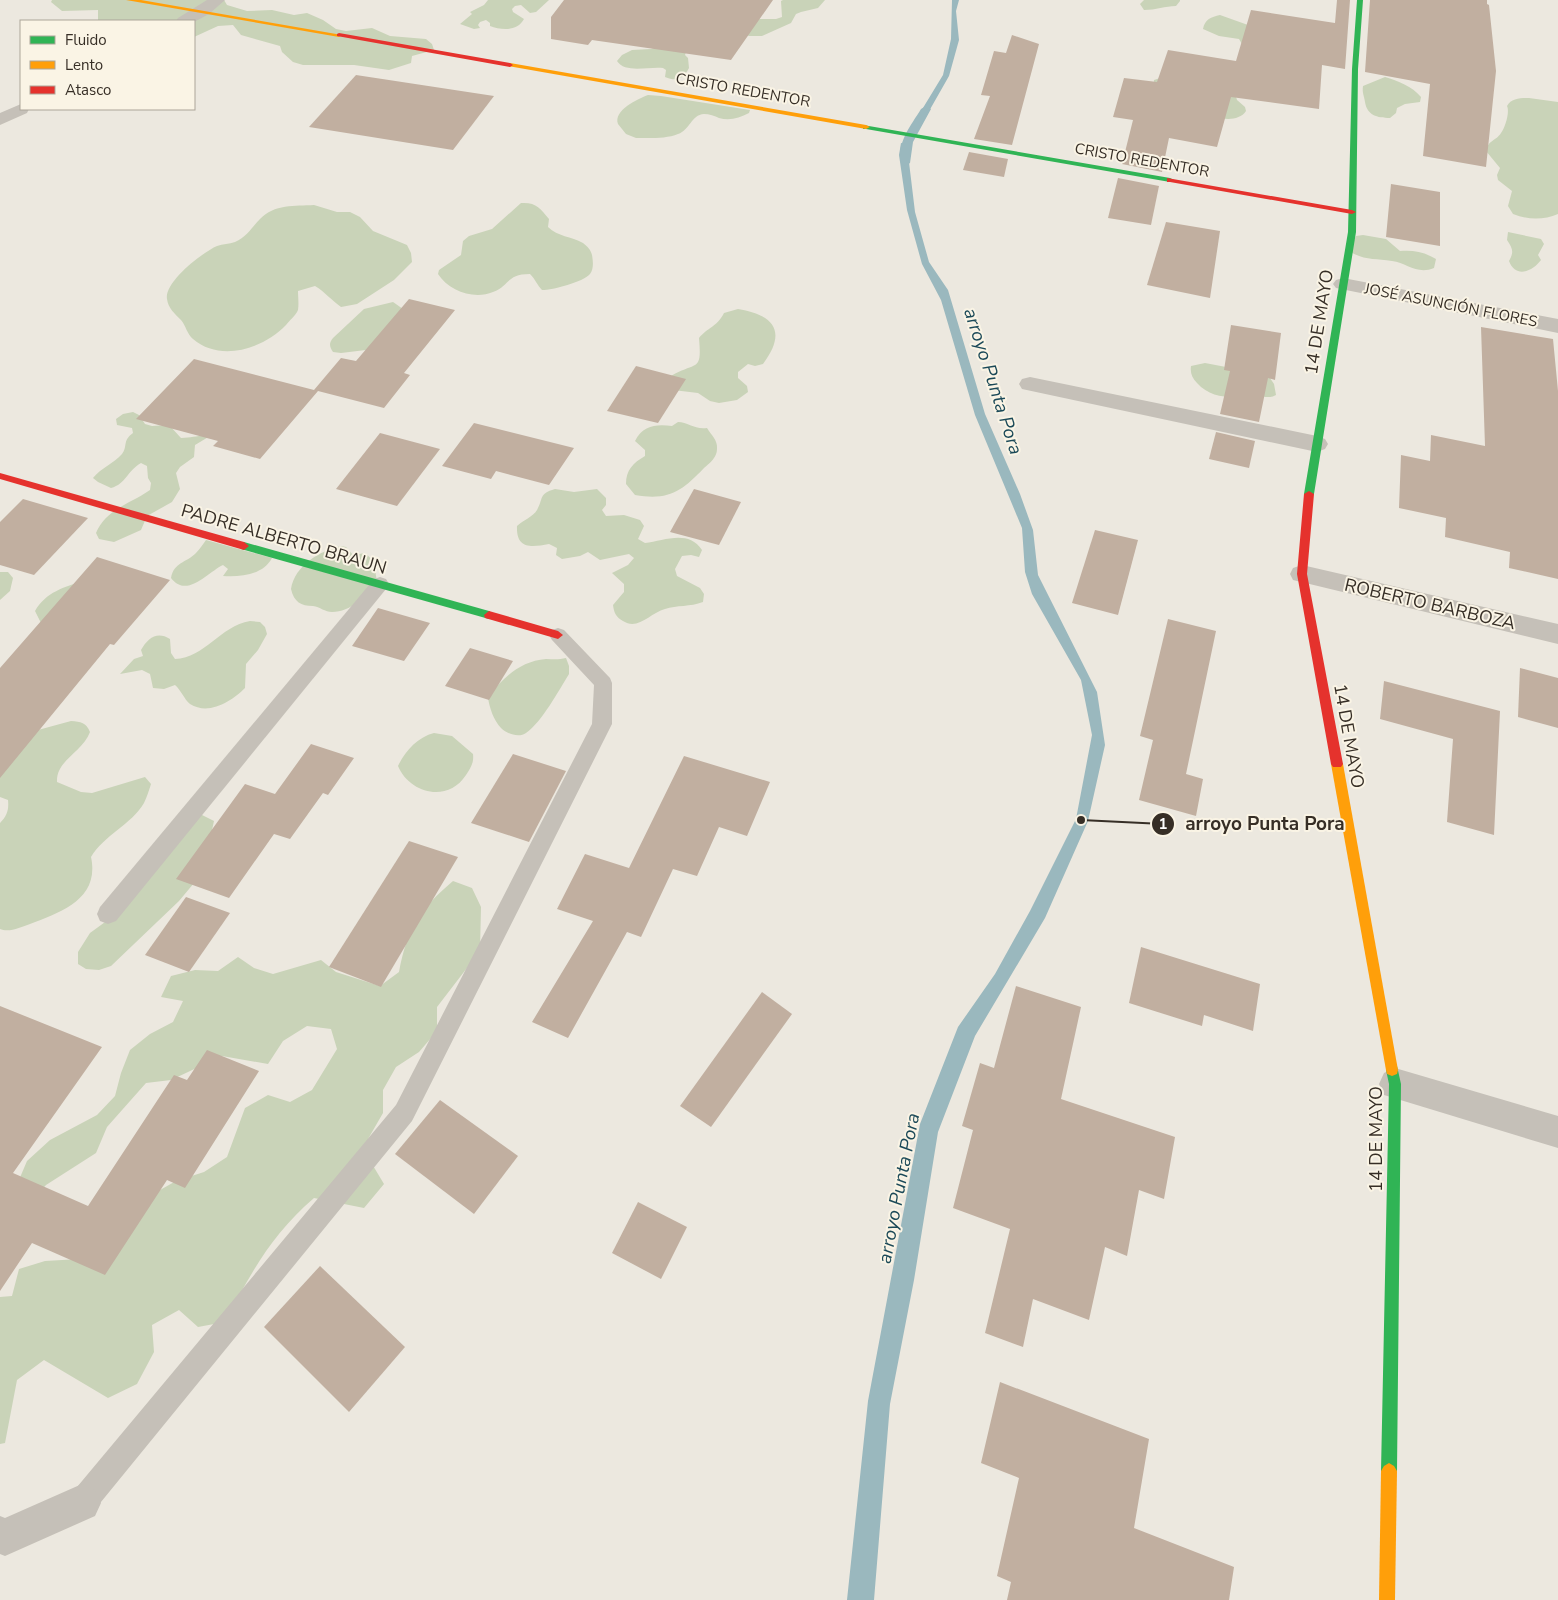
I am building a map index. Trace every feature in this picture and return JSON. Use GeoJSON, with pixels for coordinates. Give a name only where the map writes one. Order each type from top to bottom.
{"type":"FeatureCollection","features":[{"type":"Feature","properties":{"kind":"street","name":"CRISTO REDENTOR"},"geometry":{"type":"LineString","coordinates":[[130,0],[203,11],[1352,212]]}},
{"type":"Feature","properties":{"kind":"street"},"geometry":{"type":"LineString","coordinates":[[186,20],[203,11],[217,0]]}},
{"type":"Feature","properties":{"kind":"street","name":"14 DE MAYO"},"geometry":{"type":"LineString","coordinates":[[1360,0],[1355,69],[1352,232],[1310,484],[1302,574],[1395,1084],[1387,1600]]}},
{"type":"Feature","properties":{"kind":"street"},"geometry":{"type":"LineString","coordinates":[[0,120],[20,110]]}},
{"type":"Feature","properties":{"kind":"street","name":"JOSÉ ASUNCIÓN FLORES"},"geometry":{"type":"LineString","coordinates":[[1343,284],[1558,326]]}},
{"type":"Feature","properties":{"kind":"street"},"geometry":{"type":"LineString","coordinates":[[1030,384],[1317,444]]}},
{"type":"Feature","properties":{"kind":"street","name":"PADRE ALBERTO BRAUN"},"geometry":{"type":"LineString","coordinates":[[0,476],[558,635]]}},
{"type":"Feature","properties":{"kind":"street","name":"ROBERTO BARBOZA"},"geometry":{"type":"LineString","coordinates":[[1302,574],[1558,634]]}},
{"type":"Feature","properties":{"kind":"street"},"geometry":{"type":"LineString","coordinates":[[1395,1084],[1558,1132]]}},
{"type":"Feature","properties":{"kind":"street"},"geometry":{"type":"LineString","coordinates":[[0,1535],[5,1537],[82,1503]]}},
{"type":"Feature","properties":{"kind":"lane"},"geometry":{"type":"LineString","coordinates":[[108,914],[380,584]]}},
{"type":"Feature","properties":{"kind":"lane"},"geometry":{"type":"LineString","coordinates":[[82,1503],[404,1114],[602,724],[603,682],[558,635]]}},
{"type":"Feature","properties":{"kind":"green space"},"geometry":{"type":"Polygon","coordinates":[[[52,0],[224,0],[227,5],[247,11],[272,10],[294,15],[307,13],[323,20],[336,29],[346,31],[372,28],[390,36],[426,39],[432,44],[434,50],[412,56],[411,63],[389,70],[354,65],[303,65],[293,62],[282,52],[280,46],[241,35],[233,25],[218,26],[195,37],[195,20],[98,20],[98,10],[62,11],[51,2],[52,0]]]}},
{"type":"Feature","properties":{"kind":"green space"},"geometry":{"type":"Polygon","coordinates":[[[488,0],[549,0],[536,12],[530,13],[521,5],[515,6],[512,9],[513,12],[524,19],[513,28],[504,29],[490,26],[490,23],[486,20],[480,22],[478,25],[480,28],[474,29],[460,24],[472,14],[470,12],[484,5],[488,0]]]}},
{"type":"Feature","properties":{"kind":"green space"},"geometry":{"type":"Polygon","coordinates":[[[825,0],[818,8],[796,14],[791,23],[762,36],[749,36],[735,30],[686,52],[685,55],[688,58],[689,68],[684,75],[676,79],[665,77],[666,70],[663,68],[638,69],[626,67],[617,61],[622,55],[632,50],[651,49],[745,19],[776,19],[782,17],[781,1],[825,0]]]}},
{"type":"Feature","properties":{"kind":"green space"},"geometry":{"type":"Polygon","coordinates":[[[1144,0],[1180,1],[1176,6],[1144,10],[1140,4],[1144,0]]]}},
{"type":"Feature","properties":{"kind":"green space"},"geometry":{"type":"Polygon","coordinates":[[[1220,15],[1248,25],[1245,49],[1239,39],[1219,36],[1203,29],[1209,19],[1220,15]]]}},
{"type":"Feature","properties":{"kind":"green space"},"geometry":{"type":"Polygon","coordinates":[[[1385,77],[1409,87],[1421,97],[1420,102],[1405,104],[1397,108],[1396,113],[1390,118],[1370,113],[1366,106],[1363,86],[1385,77]]]}},
{"type":"Feature","properties":{"kind":"green space"},"geometry":{"type":"Polygon","coordinates":[[[1160,78],[1235,93],[1237,100],[1245,107],[1246,111],[1241,116],[1235,118],[1221,118],[1153,91],[1154,80],[1160,78]]]}},
{"type":"Feature","properties":{"kind":"green space"},"geometry":{"type":"Polygon","coordinates":[[[648,95],[750,110],[745,115],[731,119],[723,119],[708,114],[700,115],[682,132],[668,137],[636,138],[626,134],[618,124],[619,114],[627,106],[648,95]]]}},
{"type":"Feature","properties":{"kind":"green space"},"geometry":{"type":"Polygon","coordinates":[[[1529,98],[1558,102],[1558,214],[1542,218],[1530,218],[1513,214],[1508,206],[1512,191],[1498,180],[1497,175],[1500,168],[1486,151],[1488,145],[1499,136],[1504,128],[1509,103],[1516,99],[1529,98]]]}},
{"type":"Feature","properties":{"kind":"green space"},"geometry":{"type":"Polygon","coordinates":[[[521,203],[537,207],[549,219],[548,227],[560,235],[583,243],[590,250],[593,267],[590,274],[581,280],[567,285],[542,290],[530,274],[516,276],[498,290],[478,295],[455,289],[443,280],[438,274],[439,270],[461,255],[463,241],[469,236],[492,229],[521,203]]]}},
{"type":"Feature","properties":{"kind":"green space"},"geometry":{"type":"Polygon","coordinates":[[[314,205],[337,212],[350,212],[360,217],[373,231],[407,245],[411,253],[412,262],[394,280],[357,304],[341,307],[315,286],[298,291],[298,310],[294,316],[277,333],[254,346],[242,350],[216,350],[204,346],[193,339],[181,320],[170,308],[167,299],[168,292],[178,276],[211,249],[235,242],[243,237],[266,214],[278,208],[314,205]]]}},
{"type":"Feature","properties":{"kind":"green space"},"geometry":{"type":"Polygon","coordinates":[[[1508,232],[1541,239],[1544,244],[1538,255],[1541,260],[1538,264],[1525,271],[1516,270],[1512,267],[1509,261],[1512,250],[1507,240],[1508,232]]]}},
{"type":"Feature","properties":{"kind":"green space"},"geometry":{"type":"Polygon","coordinates":[[[1363,235],[1386,239],[1400,251],[1419,252],[1432,257],[1436,259],[1434,268],[1428,270],[1417,269],[1397,262],[1365,258],[1349,251],[1356,236],[1363,235]]]}},
{"type":"Feature","properties":{"kind":"green space"},"geometry":{"type":"Polygon","coordinates":[[[393,302],[403,309],[374,349],[341,353],[333,352],[330,345],[333,338],[364,309],[393,302]]]}},
{"type":"Feature","properties":{"kind":"green space"},"geometry":{"type":"Polygon","coordinates":[[[738,309],[761,316],[773,327],[775,334],[770,353],[763,364],[755,366],[748,364],[738,372],[738,378],[747,386],[748,392],[737,400],[719,403],[710,401],[698,393],[673,390],[671,376],[692,367],[700,357],[699,338],[718,322],[724,313],[738,309]]]}},
{"type":"Feature","properties":{"kind":"green space"},"geometry":{"type":"Polygon","coordinates":[[[1205,363],[1268,375],[1274,384],[1276,395],[1269,397],[1225,397],[1210,393],[1197,383],[1191,373],[1191,366],[1205,363]]]}},
{"type":"Feature","properties":{"kind":"green space"},"geometry":{"type":"Polygon","coordinates":[[[133,412],[139,415],[145,424],[152,426],[169,425],[181,438],[210,436],[195,445],[194,457],[180,467],[176,473],[180,489],[172,502],[147,516],[141,530],[114,542],[99,539],[96,533],[106,518],[150,490],[151,483],[148,478],[147,466],[141,463],[120,484],[111,488],[93,478],[124,451],[127,439],[133,433],[132,428],[117,425],[116,419],[123,414],[133,412]]]}},
{"type":"Feature","properties":{"kind":"green space"},"geometry":{"type":"Polygon","coordinates":[[[678,422],[699,428],[707,428],[714,438],[717,452],[711,462],[689,483],[674,492],[657,497],[635,495],[626,484],[627,475],[634,464],[645,456],[645,450],[635,441],[646,429],[661,425],[672,426],[678,422]]]}},
{"type":"Feature","properties":{"kind":"green space"},"geometry":{"type":"Polygon","coordinates":[[[555,489],[574,492],[597,489],[606,498],[606,505],[602,510],[606,516],[624,515],[640,520],[644,526],[638,539],[645,543],[683,538],[696,544],[702,550],[699,557],[691,555],[682,556],[675,569],[677,576],[700,588],[704,594],[703,602],[665,609],[639,623],[628,624],[621,619],[616,614],[613,605],[624,592],[624,584],[612,573],[628,565],[634,558],[629,554],[600,560],[588,552],[580,556],[562,559],[556,555],[557,548],[549,544],[531,546],[522,543],[519,539],[517,526],[535,512],[546,493],[555,489]]]}},
{"type":"Feature","properties":{"kind":"green space"},"geometry":{"type":"Polygon","coordinates":[[[206,540],[272,558],[263,568],[251,574],[223,576],[228,569],[223,565],[191,585],[177,584],[171,578],[175,569],[196,553],[206,540]]]}},
{"type":"Feature","properties":{"kind":"green space"},"geometry":{"type":"Polygon","coordinates":[[[341,546],[346,547],[353,555],[365,553],[369,556],[373,563],[378,584],[357,603],[339,611],[329,612],[299,602],[294,597],[291,589],[293,580],[303,566],[317,555],[341,546]]]}},
{"type":"Feature","properties":{"kind":"green space"},"geometry":{"type":"Polygon","coordinates":[[[0,572],[8,572],[13,578],[10,591],[0,600],[0,572]]]}},
{"type":"Feature","properties":{"kind":"green space"},"geometry":{"type":"Polygon","coordinates":[[[84,581],[41,623],[35,611],[44,599],[63,588],[84,581]]]}},
{"type":"Feature","properties":{"kind":"green space"},"geometry":{"type":"Polygon","coordinates":[[[250,621],[260,622],[265,627],[267,634],[258,650],[246,664],[245,688],[234,698],[220,705],[205,708],[190,704],[175,685],[164,689],[153,688],[150,674],[142,670],[120,674],[134,659],[143,656],[141,650],[153,637],[161,636],[170,639],[171,653],[175,659],[195,653],[230,629],[250,621]]]}},
{"type":"Feature","properties":{"kind":"green space"},"geometry":{"type":"Polygon","coordinates":[[[566,658],[569,674],[550,705],[532,728],[526,733],[517,735],[510,734],[501,728],[492,714],[488,697],[500,683],[528,663],[537,660],[566,658]]]}},
{"type":"Feature","properties":{"kind":"green space"},"geometry":{"type":"Polygon","coordinates":[[[71,721],[83,723],[90,732],[81,746],[61,768],[57,782],[81,792],[92,793],[145,777],[151,784],[148,794],[139,811],[96,849],[91,857],[92,871],[90,884],[76,902],[65,909],[23,927],[11,930],[0,929],[0,823],[7,813],[8,800],[0,797],[0,746],[27,733],[71,721]]]}},
{"type":"Feature","properties":{"kind":"green space"},"geometry":{"type":"Polygon","coordinates":[[[434,733],[452,736],[473,754],[471,767],[466,775],[458,784],[440,792],[420,789],[404,776],[398,766],[404,755],[413,745],[434,733]]]}},
{"type":"Feature","properties":{"kind":"green space"},"geometry":{"type":"Polygon","coordinates":[[[198,813],[214,821],[205,862],[194,883],[179,901],[111,966],[99,970],[86,969],[78,964],[78,952],[90,933],[123,909],[198,813]]]}},
{"type":"Feature","properties":{"kind":"green space"},"geometry":{"type":"Polygon","coordinates":[[[453,881],[472,888],[481,907],[480,951],[437,1007],[437,1031],[419,1052],[396,1067],[383,1090],[383,1113],[368,1139],[372,1164],[384,1184],[364,1208],[314,1198],[286,1226],[263,1256],[225,1322],[198,1327],[179,1310],[152,1325],[154,1352],[137,1384],[108,1398],[44,1360],[17,1380],[5,1443],[0,1444],[0,1297],[12,1296],[19,1269],[45,1261],[97,1258],[153,1194],[176,1181],[204,1172],[227,1157],[245,1108],[268,1095],[290,1102],[312,1090],[337,1049],[331,1029],[307,1026],[283,1041],[268,1064],[222,1056],[171,1080],[146,1083],[107,1127],[96,1153],[46,1185],[26,1207],[16,1187],[27,1161],[50,1140],[97,1115],[115,1096],[130,1050],[150,1034],[173,1022],[183,1001],[161,997],[171,976],[195,970],[218,971],[238,957],[254,968],[273,974],[321,960],[336,972],[380,986],[399,972],[406,944],[417,921],[432,901],[453,881]]]}},
{"type":"Feature","properties":{"kind":"water"},"geometry":{"type":"Polygon","coordinates":[[[952,0],[959,0],[956,11],[959,40],[949,76],[920,127],[912,126],[943,75],[951,39],[952,0]]]}},
{"type":"Feature","properties":{"kind":"water"},"geometry":{"type":"Polygon","coordinates":[[[901,143],[911,145],[908,154],[915,212],[929,262],[948,290],[985,414],[1020,494],[1033,530],[1038,575],[1097,692],[1105,745],[1088,821],[1045,918],[975,1036],[938,1132],[914,1280],[890,1404],[874,1600],[847,1600],[868,1401],[920,1124],[958,1027],[995,974],[1030,911],[1076,819],[1092,735],[1081,680],[1032,594],[1025,572],[1022,528],[975,415],[941,300],[922,264],[907,210],[899,155],[901,143]]]}},
{"type":"Feature","properties":{"kind":"building"},"geometry":{"type":"Polygon","coordinates":[[[564,0],[773,0],[731,60],[592,40],[588,45],[551,39],[551,17],[564,0]]]}},
{"type":"Feature","properties":{"kind":"building"},"geometry":{"type":"Polygon","coordinates":[[[1337,0],[1350,0],[1345,69],[1322,65],[1319,109],[1231,97],[1217,147],[1169,138],[1162,172],[1122,164],[1133,120],[1113,117],[1124,78],[1157,82],[1168,50],[1236,61],[1251,10],[1335,23],[1337,0]]]}},
{"type":"Feature","properties":{"kind":"building"},"geometry":{"type":"Polygon","coordinates":[[[1370,0],[1487,0],[1496,71],[1486,167],[1423,156],[1430,84],[1365,72],[1370,0]]]}},
{"type":"Feature","properties":{"kind":"building"},"geometry":{"type":"Polygon","coordinates":[[[1012,35],[1039,44],[1012,145],[974,139],[990,96],[981,95],[994,51],[1006,53],[1012,35]]]}},
{"type":"Feature","properties":{"kind":"building"},"geometry":{"type":"Polygon","coordinates":[[[356,75],[494,96],[453,150],[309,127],[356,75]]]}},
{"type":"Feature","properties":{"kind":"building"},"geometry":{"type":"Polygon","coordinates":[[[969,152],[1008,159],[1004,177],[963,170],[969,152]]]}},
{"type":"Feature","properties":{"kind":"building"},"geometry":{"type":"Polygon","coordinates":[[[1118,178],[1159,186],[1151,225],[1108,218],[1118,178]]]}},
{"type":"Feature","properties":{"kind":"building"},"geometry":{"type":"Polygon","coordinates":[[[1391,184],[1440,192],[1440,246],[1386,237],[1391,184]]]}},
{"type":"Feature","properties":{"kind":"building"},"geometry":{"type":"Polygon","coordinates":[[[1166,222],[1220,231],[1210,298],[1147,285],[1166,222]]]}},
{"type":"Feature","properties":{"kind":"building"},"geometry":{"type":"Polygon","coordinates":[[[409,299],[455,310],[404,373],[410,375],[384,408],[318,391],[260,459],[213,446],[218,441],[136,419],[194,359],[314,390],[341,358],[356,361],[409,299]]]}},
{"type":"Feature","properties":{"kind":"building"},"geometry":{"type":"Polygon","coordinates":[[[1231,325],[1281,333],[1275,380],[1268,378],[1259,422],[1220,414],[1230,371],[1224,370],[1231,325]]]}},
{"type":"Feature","properties":{"kind":"building"},"geometry":{"type":"Polygon","coordinates":[[[1481,327],[1553,339],[1558,391],[1558,579],[1509,568],[1510,552],[1445,537],[1446,518],[1399,508],[1401,455],[1430,461],[1431,435],[1485,446],[1481,327]]]}},
{"type":"Feature","properties":{"kind":"building"},"geometry":{"type":"Polygon","coordinates":[[[636,366],[686,379],[658,423],[607,411],[636,366]]]}},
{"type":"Feature","properties":{"kind":"building"},"geometry":{"type":"Polygon","coordinates":[[[474,423],[574,448],[549,485],[496,471],[491,479],[442,466],[474,423]]]}},
{"type":"Feature","properties":{"kind":"building"},"geometry":{"type":"Polygon","coordinates":[[[1216,432],[1255,441],[1249,468],[1209,459],[1216,432]]]}},
{"type":"Feature","properties":{"kind":"building"},"geometry":{"type":"Polygon","coordinates":[[[380,433],[440,449],[397,506],[336,489],[380,433]]]}},
{"type":"Feature","properties":{"kind":"building"},"geometry":{"type":"Polygon","coordinates":[[[694,489],[741,502],[719,545],[670,532],[694,489]]]}},
{"type":"Feature","properties":{"kind":"building"},"geometry":{"type":"Polygon","coordinates":[[[23,499],[88,518],[34,575],[0,565],[0,522],[23,499]]]}},
{"type":"Feature","properties":{"kind":"building"},"geometry":{"type":"Polygon","coordinates":[[[1095,530],[1138,540],[1118,615],[1072,603],[1095,530]]]}},
{"type":"Feature","properties":{"kind":"building"},"geometry":{"type":"Polygon","coordinates":[[[97,557],[170,580],[114,645],[110,644],[0,778],[0,668],[97,557]]]}},
{"type":"Feature","properties":{"kind":"building"},"geometry":{"type":"Polygon","coordinates":[[[378,608],[430,623],[404,661],[352,646],[378,608]]]}},
{"type":"Feature","properties":{"kind":"building"},"geometry":{"type":"Polygon","coordinates":[[[1168,619],[1216,631],[1186,774],[1203,779],[1196,816],[1139,800],[1153,740],[1140,736],[1168,619]]]}},
{"type":"Feature","properties":{"kind":"building"},"geometry":{"type":"Polygon","coordinates":[[[470,648],[513,661],[489,700],[445,686],[470,648]]]}},
{"type":"Feature","properties":{"kind":"building"},"geometry":{"type":"Polygon","coordinates":[[[1520,668],[1558,678],[1558,728],[1518,717],[1520,668]]]}},
{"type":"Feature","properties":{"kind":"building"},"geometry":{"type":"Polygon","coordinates":[[[1384,681],[1500,711],[1494,835],[1447,822],[1453,739],[1380,719],[1384,681]]]}},
{"type":"Feature","properties":{"kind":"building"},"geometry":{"type":"Polygon","coordinates":[[[311,744],[354,758],[328,795],[323,793],[290,839],[274,834],[229,898],[176,879],[245,784],[275,794],[311,744]]]}},
{"type":"Feature","properties":{"kind":"building"},"geometry":{"type":"Polygon","coordinates":[[[513,754],[566,771],[529,842],[471,823],[513,754]]]}},
{"type":"Feature","properties":{"kind":"building"},"geometry":{"type":"Polygon","coordinates":[[[684,756],[770,782],[747,836],[719,827],[697,876],[673,869],[641,937],[627,932],[568,1038],[532,1022],[593,921],[557,909],[585,854],[629,868],[684,756]]]}},
{"type":"Feature","properties":{"kind":"building"},"geometry":{"type":"Polygon","coordinates":[[[409,841],[458,857],[381,987],[329,967],[409,841]]]}},
{"type":"Feature","properties":{"kind":"building"},"geometry":{"type":"Polygon","coordinates":[[[186,897],[230,913],[189,972],[145,955],[186,897]]]}},
{"type":"Feature","properties":{"kind":"building"},"geometry":{"type":"Polygon","coordinates":[[[1141,947],[1260,984],[1253,1031],[1204,1015],[1202,1026],[1129,1003],[1141,947]]]}},
{"type":"Feature","properties":{"kind":"building"},"geometry":{"type":"Polygon","coordinates":[[[1016,986],[1081,1007],[1061,1099],[1175,1137],[1164,1199],[1139,1190],[1127,1256],[1105,1247],[1089,1320],[1033,1299],[1023,1347],[985,1333],[1010,1229],[953,1208],[973,1130],[962,1126],[980,1063],[994,1068],[1016,986]]]}},
{"type":"Feature","properties":{"kind":"building"},"geometry":{"type":"Polygon","coordinates":[[[762,992],[792,1014],[711,1127],[680,1106],[762,992]]]}},
{"type":"Feature","properties":{"kind":"building"},"geometry":{"type":"Polygon","coordinates":[[[0,1006],[102,1047],[13,1173],[88,1206],[174,1075],[187,1080],[207,1050],[259,1071],[185,1188],[167,1180],[105,1275],[32,1243],[0,1291],[0,1006]]]}},
{"type":"Feature","properties":{"kind":"building"},"geometry":{"type":"Polygon","coordinates":[[[440,1100],[518,1156],[474,1214],[395,1154],[440,1100]]]}},
{"type":"Feature","properties":{"kind":"building"},"geometry":{"type":"Polygon","coordinates":[[[638,1202],[687,1227],[661,1279],[612,1253],[638,1202]]]}},
{"type":"Feature","properties":{"kind":"building"},"geometry":{"type":"Polygon","coordinates":[[[320,1266],[405,1347],[349,1412],[264,1327],[320,1266]]]}},
{"type":"Feature","properties":{"kind":"building"},"geometry":{"type":"Polygon","coordinates":[[[1000,1382],[1149,1439],[1134,1528],[1234,1567],[1229,1600],[1007,1600],[1011,1582],[997,1576],[1019,1478],[981,1463],[1000,1382]]]}},
{"type":"Feature","properties":{"kind":"waterway","name":"arroyo Punta Pora"},"geometry":{"type":"LineString","coordinates":[[905,163],[908,142],[926,109]]}},
{"type":"Feature","properties":{"kind":"traffic: fast"},"geometry":{"type":"LineString","coordinates":[[1309,494],[1352,232],[1355,69],[1360,0]]}},
{"type":"Feature","properties":{"kind":"traffic: fast"},"geometry":{"type":"LineString","coordinates":[[866,127],[1170,180]]}},
{"type":"Feature","properties":{"kind":"traffic: fast"},"geometry":{"type":"LineString","coordinates":[[244,546],[489,615]]}},
{"type":"Feature","properties":{"kind":"traffic: fast"},"geometry":{"type":"LineString","coordinates":[[1389,1471],[1395,1084],[1392,1070]]}},
{"type":"Feature","properties":{"kind":"traffic: slow"},"geometry":{"type":"LineString","coordinates":[[129,0],[339,35]]}},
{"type":"Feature","properties":{"kind":"traffic: slow"},"geometry":{"type":"LineString","coordinates":[[510,65],[866,127]]}},
{"type":"Feature","properties":{"kind":"traffic: slow"},"geometry":{"type":"LineString","coordinates":[[1337,764],[1392,1070]]}},
{"type":"Feature","properties":{"kind":"traffic: slow"},"geometry":{"type":"LineString","coordinates":[[1387,1600],[1389,1471]]}},
{"type":"Feature","properties":{"kind":"traffic: jam"},"geometry":{"type":"LineString","coordinates":[[339,35],[510,65]]}},
{"type":"Feature","properties":{"kind":"traffic: jam"},"geometry":{"type":"LineString","coordinates":[[1170,180],[1352,212]]}},
{"type":"Feature","properties":{"kind":"traffic: jam"},"geometry":{"type":"LineString","coordinates":[[0,476],[244,546]]}},
{"type":"Feature","properties":{"kind":"traffic: jam"},"geometry":{"type":"LineString","coordinates":[[1309,494],[1302,574],[1337,764]]}},
{"type":"Feature","properties":{"kind":"traffic: jam"},"geometry":{"type":"LineString","coordinates":[[489,615],[558,635]]}},
{"type":"Feature","properties":{"kind":"place","name":"arroyo Punta Pora"},"geometry":{"type":"Point","coordinates":[1081,820]}}]}
